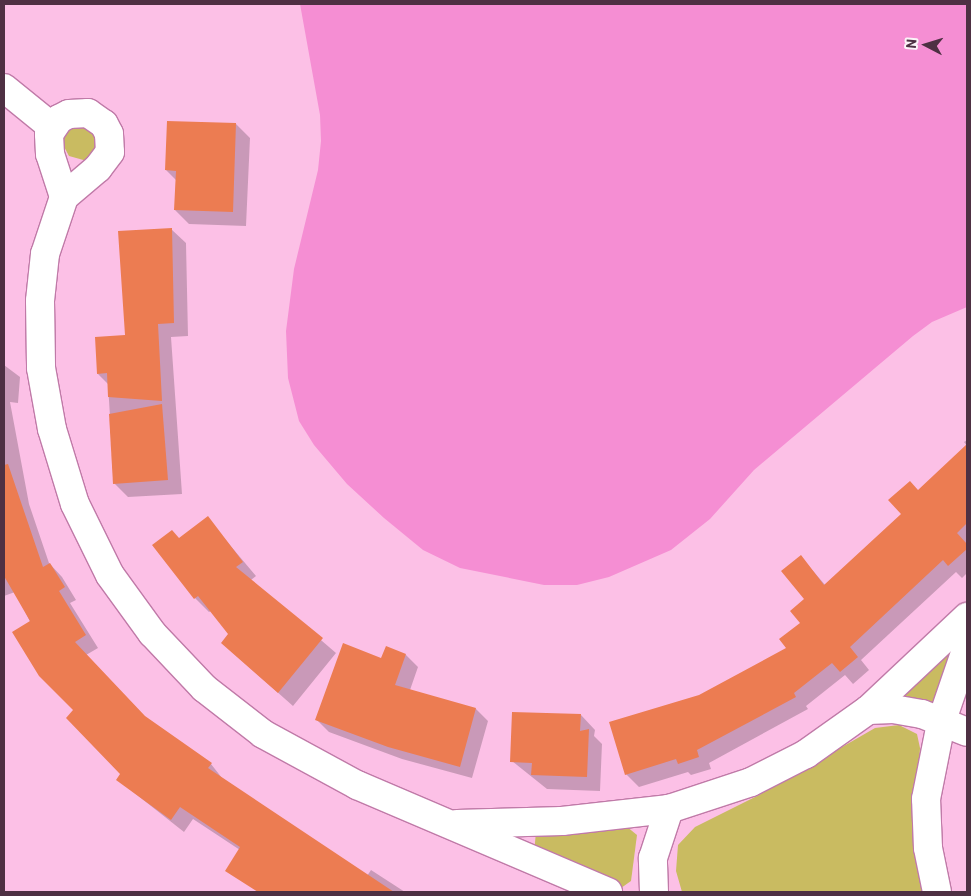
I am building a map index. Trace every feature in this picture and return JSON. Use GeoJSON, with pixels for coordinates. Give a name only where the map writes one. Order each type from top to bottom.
{"type":"FeatureCollection","features":[{"type":"Feature","properties":{"kind":"street"},"geometry":{"type":"LineString","coordinates":[[4,88],[52,127]]}},
{"type":"Feature","properties":{"kind":"street"},"geometry":{"type":"LineString","coordinates":[[64,197],[50,154],[52,127],[68,114],[88,113],[104,124],[111,144],[98,168],[64,197],[45,254],[40,301],[42,368],[52,429],[75,504],[110,575],[152,633],[204,688],[263,734],[357,785],[443,824],[608,892]]}},
{"type":"Feature","properties":{"kind":"street"},"geometry":{"type":"LineString","coordinates":[[443,824],[562,821],[669,809],[751,782],[806,754],[868,710],[967,617]]}},
{"type":"Feature","properties":{"kind":"street"},"geometry":{"type":"LineString","coordinates":[[937,892],[928,848],[926,799],[941,722],[967,647]]}},
{"type":"Feature","properties":{"kind":"street"},"geometry":{"type":"LineString","coordinates":[[868,710],[893,709],[922,714],[967,732]]}},
{"type":"Feature","properties":{"kind":"street"},"geometry":{"type":"LineString","coordinates":[[654,892],[653,858],[669,809]]}},
{"type":"Feature","properties":{"kind":"shaded area"},"geometry":{"type":"Polygon","coordinates":[[[300,4],[967,4],[967,307],[932,322],[913,336],[754,470],[710,519],[671,550],[609,577],[577,585],[544,585],[460,568],[423,550],[384,518],[347,484],[314,445],[299,421],[288,378],[286,331],[294,269],[318,170],[321,141],[320,115],[300,4]]]}},
{"type":"Feature","properties":{"kind":"shaded area"},"geometry":{"type":"Polygon","coordinates":[[[76,120],[104,136],[87,161],[69,156],[62,143],[62,136],[76,120]]]}},
{"type":"Feature","properties":{"kind":"shaded area"},"geometry":{"type":"Polygon","coordinates":[[[951,642],[958,645],[933,703],[905,700],[904,694],[951,642]]]}},
{"type":"Feature","properties":{"kind":"shaded area"},"geometry":{"type":"Polygon","coordinates":[[[899,725],[917,734],[920,748],[917,807],[926,892],[682,892],[676,871],[678,845],[695,827],[759,795],[875,728],[899,725]]]}},
{"type":"Feature","properties":{"kind":"shaded area"},"geometry":{"type":"Polygon","coordinates":[[[626,826],[637,835],[631,881],[621,888],[534,853],[536,832],[626,826]]]}},
{"type":"Feature","properties":{"kind":"building"},"geometry":{"type":"Polygon","coordinates":[[[167,121],[236,123],[233,212],[174,210],[176,171],[165,170],[167,121]]]}},
{"type":"Feature","properties":{"kind":"building"},"geometry":{"type":"Polygon","coordinates":[[[172,228],[174,323],[158,324],[162,401],[108,397],[107,373],[97,374],[95,337],[125,335],[118,231],[172,228]]]}},
{"type":"Feature","properties":{"kind":"building"},"geometry":{"type":"Polygon","coordinates":[[[162,404],[168,480],[113,484],[109,414],[162,404]]]}},
{"type":"Feature","properties":{"kind":"building"},"geometry":{"type":"Polygon","coordinates":[[[967,444],[967,523],[957,533],[967,544],[967,549],[948,566],[943,560],[850,647],[858,657],[840,672],[832,663],[794,693],[796,697],[697,750],[699,757],[678,764],[676,759],[625,775],[609,722],[699,695],[786,648],[779,639],[800,623],[790,611],[804,599],[781,571],[801,555],[824,585],[901,514],[888,500],[910,481],[918,490],[967,444]]]}},
{"type":"Feature","properties":{"kind":"building"},"geometry":{"type":"Polygon","coordinates":[[[8,464],[43,567],[50,563],[65,587],[59,591],[86,635],[75,642],[145,716],[212,763],[208,768],[394,892],[258,892],[225,871],[240,847],[180,807],[171,820],[116,780],[120,774],[66,718],[73,710],[39,676],[12,632],[30,621],[4,576],[4,465],[8,464]]]}},
{"type":"Feature","properties":{"kind":"building"},"geometry":{"type":"Polygon","coordinates":[[[208,516],[243,562],[236,567],[323,638],[278,693],[221,643],[228,634],[198,596],[194,599],[152,545],[172,530],[179,538],[208,516]]]}},
{"type":"Feature","properties":{"kind":"building"},"geometry":{"type":"Polygon","coordinates":[[[343,643],[381,658],[386,646],[406,654],[395,685],[476,708],[460,767],[388,747],[315,720],[343,643]]]}},
{"type":"Feature","properties":{"kind":"building"},"geometry":{"type":"Polygon","coordinates":[[[512,712],[581,714],[580,731],[589,729],[587,777],[531,775],[532,763],[510,762],[512,712]]]}}]}
